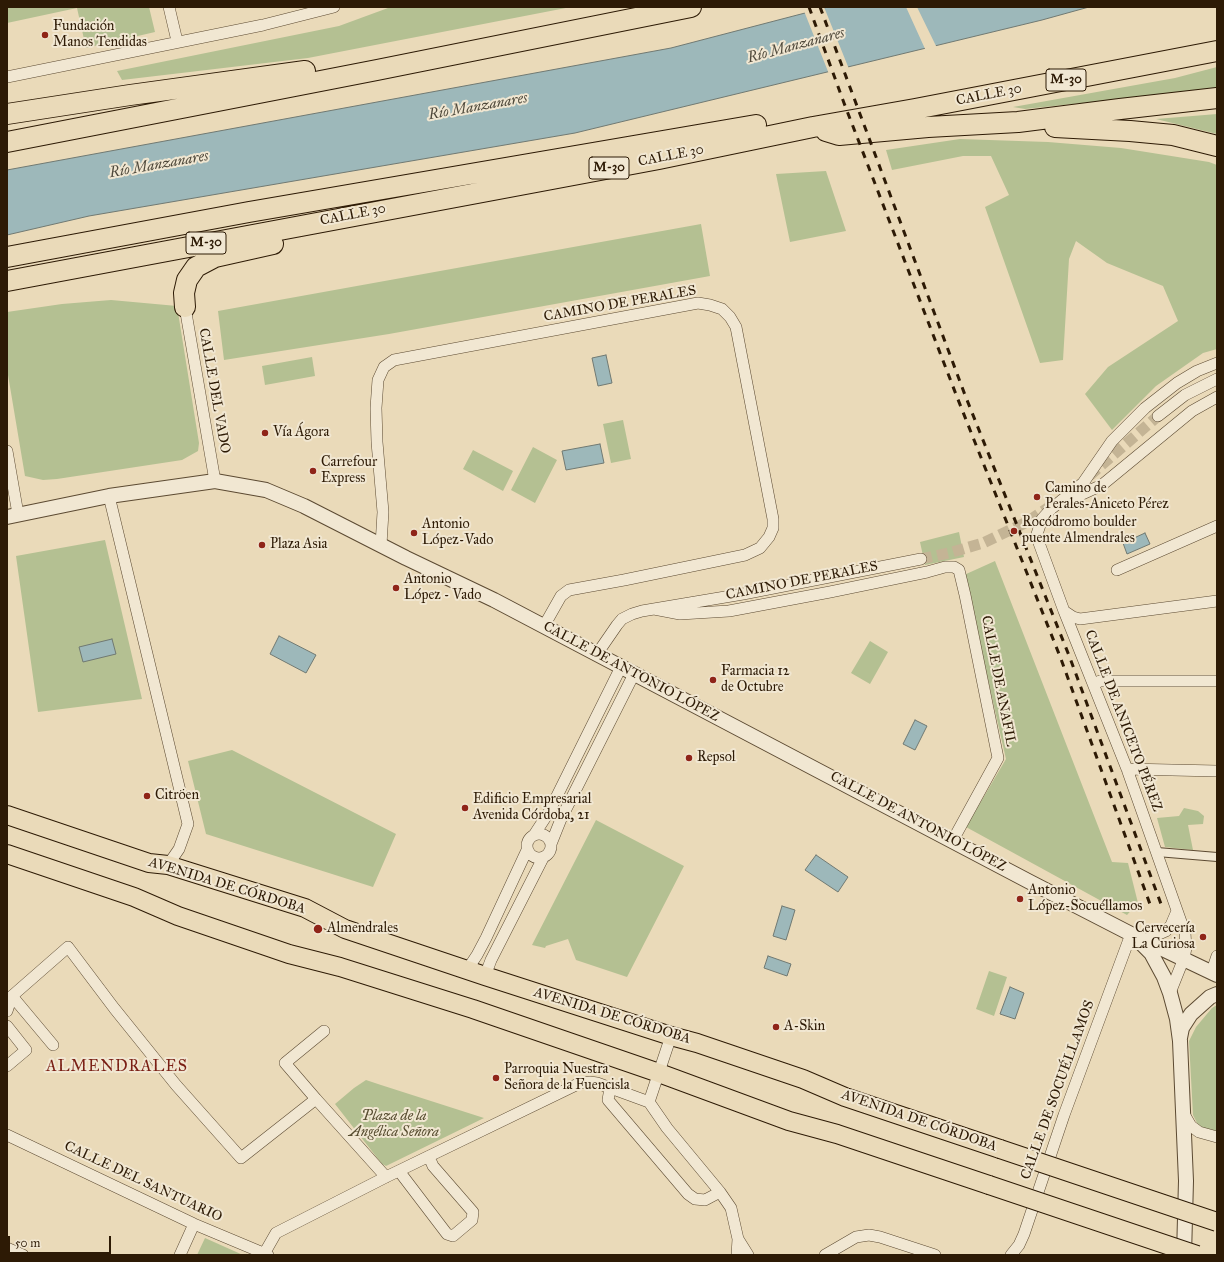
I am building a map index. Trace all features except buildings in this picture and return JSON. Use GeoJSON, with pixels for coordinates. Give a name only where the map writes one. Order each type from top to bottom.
{"type":"FeatureCollection","features":[{"type":"Feature","properties":{"kind":"highway"},"geometry":{"type":"LineString","coordinates":[[7,142],[691,7]]}},
{"type":"Feature","properties":{"kind":"highway","name":"CALLE 30"},"geometry":{"type":"LineString","coordinates":[[7,281],[405,205],[659,159],[813,127],[1217,51]]}},
{"type":"Feature","properties":{"kind":"highway"},"geometry":{"type":"LineString","coordinates":[[7,114],[130,95],[308,71],[377,70]]}},
{"type":"Feature","properties":{"kind":"highway"},"geometry":{"type":"LineString","coordinates":[[813,127],[839,135],[928,127],[1018,122],[1217,98]]}},
{"type":"Feature","properties":{"kind":"highway"},"geometry":{"type":"LineString","coordinates":[[7,258],[263,209],[606,150],[837,113],[887,103],[915,109]]}},
{"type":"Feature","properties":{"kind":"highway"},"geometry":{"type":"LineString","coordinates":[[1018,122],[1056,127],[1173,135],[1217,146]]}},
{"type":"Feature","properties":{"kind":"highway"},"geometry":{"type":"LineString","coordinates":[[185,307],[184,293],[187,280],[196,267],[215,257],[299,238],[405,205]]}},
{"type":"Feature","properties":{"kind":"main road","name":"AVENIDA DE CÓRDOBA"},"geometry":{"type":"LineString","coordinates":[[7,815],[149,863],[168,865],[304,908],[345,929],[467,970],[697,1043],[803,1079],[844,1096],[1217,1222]]}},
{"type":"Feature","properties":{"kind":"main road"},"geometry":{"type":"LineString","coordinates":[[7,854],[134,897],[178,916],[289,954],[340,967],[472,1009],[659,1073],[789,1121],[837,1134],[1197,1255]]}},
{"type":"Feature","properties":{"kind":"street"},"geometry":{"type":"LineString","coordinates":[[169,7],[177,41]]}},
{"type":"Feature","properties":{"kind":"street"},"geometry":{"type":"LineString","coordinates":[[7,76],[263,25],[334,7]]}},
{"type":"Feature","properties":{"kind":"street","name":"CAMINO DE PERALES"},"geometry":{"type":"LineString","coordinates":[[381,545],[383,512],[377,442],[376,408],[378,380],[384,367],[394,360],[698,303],[722,309],[730,317],[736,327],[773,519],[773,528],[769,537],[760,548],[745,555],[569,590],[561,596],[544,626]]}},
{"type":"Feature","properties":{"kind":"street","name":"CALLE DEL VADO"},"geometry":{"type":"LineString","coordinates":[[185,307],[215,481]]}},
{"type":"Feature","properties":{"kind":"street"},"geometry":{"type":"LineString","coordinates":[[1060,502],[1083,483],[1112,441],[1145,408],[1177,383],[1197,371],[1217,362]]}},
{"type":"Feature","properties":{"kind":"street"},"geometry":{"type":"LineString","coordinates":[[1158,416],[1185,395],[1217,379]]}},
{"type":"Feature","properties":{"kind":"street"},"geometry":{"type":"LineString","coordinates":[[1060,502],[1070,500],[1102,485],[1192,411],[1217,397]]}},
{"type":"Feature","properties":{"kind":"street","name":"CALLE DE ANTONIO LÓPEZ"},"geometry":{"type":"LineString","coordinates":[[7,451],[13,516],[109,496],[215,481],[266,490],[304,506],[544,626],[1132,934],[1216,974]]}},
{"type":"Feature","properties":{"kind":"street"},"geometry":{"type":"LineString","coordinates":[[109,496],[188,824],[179,849],[168,865]]}},
{"type":"Feature","properties":{"kind":"street","name":"CALLE DE ANICETO PÉREZ"},"geometry":{"type":"LineString","coordinates":[[1060,502],[1042,519],[1037,534],[1064,611],[1127,769],[1157,852],[1186,941],[1184,958],[1170,993]]}},
{"type":"Feature","properties":{"kind":"street"},"geometry":{"type":"LineString","coordinates":[[1117,570],[1217,526]]}},
{"type":"Feature","properties":{"kind":"street","name":"CAMINO DE PERALES"},"geometry":{"type":"LineString","coordinates":[[597,654],[611,632],[622,619],[632,614],[921,559]]}},
{"type":"Feature","properties":{"kind":"street","name":"CAMINO DE PERALES"},"geometry":{"type":"LineString","coordinates":[[654,609],[680,614],[729,611],[844,589],[946,567],[954,567]]}},
{"type":"Feature","properties":{"kind":"street","name":"CALLE DE ANAFIL"},"geometry":{"type":"LineString","coordinates":[[952,840],[998,758],[961,575],[959,570],[954,567]]}},
{"type":"Feature","properties":{"kind":"street"},"geometry":{"type":"LineString","coordinates":[[1064,611],[1073,617],[1080,619],[1217,601]]}},
{"type":"Feature","properties":{"kind":"street"},"geometry":{"type":"LineString","coordinates":[[467,970],[486,938],[528,850],[527,847],[529,840],[549,812],[621,667]]}},
{"type":"Feature","properties":{"kind":"street"},"geometry":{"type":"LineString","coordinates":[[486,976],[491,960],[543,858],[549,854],[551,844],[561,819],[634,674]]}},
{"type":"Feature","properties":{"kind":"street"},"geometry":{"type":"LineString","coordinates":[[1094,684],[1100,681],[1217,681]]}},
{"type":"Feature","properties":{"kind":"street"},"geometry":{"type":"LineString","coordinates":[[1127,769],[1217,771]]}},
{"type":"Feature","properties":{"kind":"street"},"geometry":{"type":"LineString","coordinates":[[534,835],[545,835],[550,840],[551,844]]}},
{"type":"Feature","properties":{"kind":"street"},"geometry":{"type":"LineString","coordinates":[[528,850],[532,856],[543,858]]}},
{"type":"Feature","properties":{"kind":"street"},"geometry":{"type":"LineString","coordinates":[[1157,852],[1217,857]]}},
{"type":"Feature","properties":{"kind":"street"},"geometry":{"type":"LineString","coordinates":[[1145,940],[1166,931],[1171,925],[1177,911]]}},
{"type":"Feature","properties":{"kind":"street"},"geometry":{"type":"LineString","coordinates":[[1132,934],[1151,952],[1164,977],[1177,1019],[1180,1041],[1186,1181],[1184,1255]]}},
{"type":"Feature","properties":{"kind":"street","name":"CALLE DE SOCUÉLLAMOS"},"geometry":{"type":"LineString","coordinates":[[1011,1255],[1019,1245],[1024,1234],[1064,1115],[1132,934]]}},
{"type":"Feature","properties":{"kind":"street"},"geometry":{"type":"LineString","coordinates":[[7,1011],[12,996],[68,947],[114,1008],[176,1085],[241,1158],[316,1099]]}},
{"type":"Feature","properties":{"kind":"street"},"geometry":{"type":"LineString","coordinates":[[1216,974],[1214,965],[1217,956]]}},
{"type":"Feature","properties":{"kind":"street"},"geometry":{"type":"LineString","coordinates":[[1180,1041],[1182,1028],[1191,1014],[1210,997],[1217,994]]}},
{"type":"Feature","properties":{"kind":"street"},"geometry":{"type":"LineString","coordinates":[[12,996],[53,1045]]}},
{"type":"Feature","properties":{"kind":"street"},"geometry":{"type":"LineString","coordinates":[[7,1026],[26,1050],[7,1066]]}},
{"type":"Feature","properties":{"kind":"street"},"geometry":{"type":"LineString","coordinates":[[324,1031],[285,1063],[386,1177]]}},
{"type":"Feature","properties":{"kind":"street"},"geometry":{"type":"LineString","coordinates":[[649,1102],[671,1036]]}},
{"type":"Feature","properties":{"kind":"street"},"geometry":{"type":"LineString","coordinates":[[266,1254],[276,1233],[386,1177],[580,1084],[590,1082],[649,1102],[667,1128],[720,1192],[731,1208],[738,1240],[737,1255]]}},
{"type":"Feature","properties":{"kind":"street"},"geometry":{"type":"LineString","coordinates":[[610,1088],[608,1100],[688,1194],[695,1199],[705,1200],[720,1192]]}},
{"type":"Feature","properties":{"kind":"street"},"geometry":{"type":"LineString","coordinates":[[1183,1113],[1191,1126],[1199,1132],[1217,1137]]}},
{"type":"Feature","properties":{"kind":"street","name":"CALLE DEL SANTUARIO"},"geometry":{"type":"LineString","coordinates":[[7,1135],[194,1224],[266,1254]]}},
{"type":"Feature","properties":{"kind":"street"},"geometry":{"type":"LineString","coordinates":[[399,1171],[447,1234],[453,1236],[472,1220],[473,1212],[433,1166],[428,1157]]}},
{"type":"Feature","properties":{"kind":"street"},"geometry":{"type":"LineString","coordinates":[[180,1255],[194,1224]]}},
{"type":"Feature","properties":{"kind":"street"},"geometry":{"type":"LineString","coordinates":[[824,1255],[856,1237],[869,1235],[880,1237],[935,1255]]}},
{"type":"Feature","properties":{"kind":"street"},"geometry":{"type":"LineString","coordinates":[[738,1240],[748,1255]]}},
{"type":"Feature","properties":{"kind":"street"},"geometry":{"type":"LineString","coordinates":[[7,1248],[23,1255]]}},
{"type":"Feature","properties":{"kind":"green space"},"geometry":{"type":"Polygon","coordinates":[[[7,7],[149,7],[155,32],[86,48],[77,8],[7,23],[7,7]]]}},
{"type":"Feature","properties":{"kind":"green space"},"geometry":{"type":"Polygon","coordinates":[[[388,7],[571,7],[308,58],[122,80],[117,71],[339,26],[388,7]]]}},
{"type":"Feature","properties":{"kind":"green space"},"geometry":{"type":"Polygon","coordinates":[[[1217,67],[1217,89],[1025,109],[1013,107],[1175,78],[1217,67]]]}},
{"type":"Feature","properties":{"kind":"green space"},"geometry":{"type":"Polygon","coordinates":[[[1217,114],[1217,134],[1156,119],[1217,114]]]}},
{"type":"Feature","properties":{"kind":"green space"},"geometry":{"type":"Polygon","coordinates":[[[960,139],[1048,142],[1121,148],[1209,162],[1217,165],[1217,349],[1203,353],[1156,386],[1112,430],[1085,394],[1108,367],[1178,321],[1163,286],[1107,263],[1076,241],[1069,259],[1063,360],[1040,363],[985,207],[1009,195],[991,156],[963,156],[892,170],[886,150],[960,139]]]}},
{"type":"Feature","properties":{"kind":"green space"},"geometry":{"type":"Polygon","coordinates":[[[826,171],[846,231],[790,242],[776,174],[826,171]]]}},
{"type":"Feature","properties":{"kind":"green space"},"geometry":{"type":"Polygon","coordinates":[[[701,224],[710,276],[389,334],[224,360],[218,311],[701,224]]]}},
{"type":"Feature","properties":{"kind":"green space"},"geometry":{"type":"Polygon","coordinates":[[[111,300],[177,306],[199,443],[198,451],[182,460],[57,479],[43,480],[25,476],[7,369],[7,312],[62,304],[111,300]]]}},
{"type":"Feature","properties":{"kind":"green space"},"geometry":{"type":"Polygon","coordinates":[[[312,357],[315,376],[265,385],[262,366],[312,357]]]}},
{"type":"Feature","properties":{"kind":"green space"},"geometry":{"type":"Polygon","coordinates":[[[623,420],[631,459],[611,463],[603,424],[623,420]]]}},
{"type":"Feature","properties":{"kind":"green space"},"geometry":{"type":"Polygon","coordinates":[[[533,447],[557,460],[535,503],[511,490],[533,447]]]}},
{"type":"Feature","properties":{"kind":"green space"},"geometry":{"type":"Polygon","coordinates":[[[473,450],[513,471],[503,491],[463,469],[473,450]]]}},
{"type":"Feature","properties":{"kind":"green space"},"geometry":{"type":"Polygon","coordinates":[[[959,532],[964,557],[925,565],[920,542],[959,532]]]}},
{"type":"Feature","properties":{"kind":"green space"},"geometry":{"type":"Polygon","coordinates":[[[105,540],[142,699],[38,712],[16,556],[105,540]]]}},
{"type":"Feature","properties":{"kind":"green space"},"geometry":{"type":"Polygon","coordinates":[[[995,561],[1112,862],[1128,863],[1138,903],[1127,915],[966,827],[1006,759],[964,575],[995,561]]]}},
{"type":"Feature","properties":{"kind":"green space"},"geometry":{"type":"Polygon","coordinates":[[[870,641],[888,652],[870,684],[851,673],[870,641]]]}},
{"type":"Feature","properties":{"kind":"green space"},"geometry":{"type":"Polygon","coordinates":[[[232,750],[396,834],[373,887],[206,834],[188,761],[232,750]]]}},
{"type":"Feature","properties":{"kind":"green space"},"geometry":{"type":"Polygon","coordinates":[[[1184,808],[1198,811],[1204,816],[1203,824],[1188,825],[1193,850],[1165,847],[1157,818],[1179,816],[1184,808]]]}},
{"type":"Feature","properties":{"kind":"green space"},"geometry":{"type":"Polygon","coordinates":[[[596,820],[684,866],[627,977],[576,960],[568,939],[546,946],[545,948],[532,945],[596,820]]]}},
{"type":"Feature","properties":{"kind":"green space"},"geometry":{"type":"Polygon","coordinates":[[[989,971],[1007,977],[994,1016],[976,1009],[989,971]]]}},
{"type":"Feature","properties":{"kind":"green space"},"geometry":{"type":"Polygon","coordinates":[[[1217,1005],[1217,1131],[1200,1128],[1193,1115],[1189,1041],[1196,1027],[1212,1008],[1217,1005]]]}},
{"type":"Feature","properties":{"kind":"green space","name":"Plaza de la Angélica Señora"},"geometry":{"type":"Polygon","coordinates":[[[366,1080],[484,1118],[386,1166],[382,1164],[335,1104],[366,1080]]]}},
{"type":"Feature","properties":{"kind":"green space"},"geometry":{"type":"Polygon","coordinates":[[[205,1238],[243,1255],[197,1255],[205,1238]]]}},
{"type":"Feature","properties":{"kind":"water","name":"Río Manzanares"},"geometry":{"type":"Polygon","coordinates":[[[828,7],[1089,7],[1042,20],[575,133],[89,216],[7,235],[7,170],[671,48],[828,7]]]}},
{"type":"Feature","properties":{"kind":"water"},"geometry":{"type":"Polygon","coordinates":[[[606,355],[612,383],[598,386],[592,358],[606,355]]]}},
{"type":"Feature","properties":{"kind":"water"},"geometry":{"type":"Polygon","coordinates":[[[600,444],[604,463],[566,470],[562,451],[600,444]]]}},
{"type":"Feature","properties":{"kind":"water"},"geometry":{"type":"Polygon","coordinates":[[[1145,533],[1150,544],[1127,554],[1123,543],[1145,533]]]}},
{"type":"Feature","properties":{"kind":"water"},"geometry":{"type":"Polygon","coordinates":[[[279,636],[316,655],[306,673],[270,654],[279,636]]]}},
{"type":"Feature","properties":{"kind":"water"},"geometry":{"type":"Polygon","coordinates":[[[112,639],[116,654],[83,662],[79,647],[112,639]]]}},
{"type":"Feature","properties":{"kind":"water"},"geometry":{"type":"Polygon","coordinates":[[[915,720],[927,726],[915,750],[903,744],[915,720]]]}},
{"type":"Feature","properties":{"kind":"water"},"geometry":{"type":"Polygon","coordinates":[[[816,855],[848,877],[838,892],[805,870],[816,855]]]}},
{"type":"Feature","properties":{"kind":"water"},"geometry":{"type":"Polygon","coordinates":[[[782,906],[795,910],[786,940],[773,936],[782,906]]]}},
{"type":"Feature","properties":{"kind":"water"},"geometry":{"type":"Polygon","coordinates":[[[768,956],[791,964],[787,976],[764,968],[768,956]]]}},
{"type":"Feature","properties":{"kind":"water"},"geometry":{"type":"Polygon","coordinates":[[[1010,987],[1024,993],[1015,1019],[1000,1014],[1010,987]]]}},
{"type":"Feature","properties":{"kind":"pier"},"geometry":{"type":"Polygon","coordinates":[[[824,7],[849,69],[829,74],[804,11],[824,7]]]}},
{"type":"Feature","properties":{"kind":"pier"},"geometry":{"type":"Polygon","coordinates":[[[906,7],[917,7],[937,48],[926,51],[906,7]]]}},
{"type":"Feature","properties":{"kind":"tunnel"},"geometry":{"type":"LineString","coordinates":[[1089,476],[1158,416]]}},
{"type":"Feature","properties":{"kind":"tunnel"},"geometry":{"type":"LineString","coordinates":[[921,559],[983,543],[1027,522],[1052,505]]}},
{"type":"Feature","properties":{"kind":"railway"},"geometry":{"type":"LineString","coordinates":[[809,7],[844,103],[957,397],[1061,659],[1151,907]]}},
{"type":"Feature","properties":{"kind":"railway"},"geometry":{"type":"LineString","coordinates":[[820,7],[965,395],[1070,658],[1161,904]]}},
{"type":"Feature","properties":{"kind":"place","name":"Fundación Manos Tendidas"},"geometry":{"type":"Point","coordinates":[45,35]}},
{"type":"Feature","properties":{"kind":"place","name":"Vía Ágora"},"geometry":{"type":"Point","coordinates":[265,433]}},
{"type":"Feature","properties":{"kind":"place","name":"Carrefour Express"},"geometry":{"type":"Point","coordinates":[313,471]}},
{"type":"Feature","properties":{"kind":"place","name":"Camino de Perales-Aniceto Pérez"},"geometry":{"type":"Point","coordinates":[1037,497]}},
{"type":"Feature","properties":{"kind":"place","name":"Rocódromo boulder puente Almendrales"},"geometry":{"type":"Point","coordinates":[1014,531]}},
{"type":"Feature","properties":{"kind":"place","name":"Antonio López-Vado"},"geometry":{"type":"Point","coordinates":[414,533]}},
{"type":"Feature","properties":{"kind":"place","name":"Plaza Asia"},"geometry":{"type":"Point","coordinates":[262,545]}},
{"type":"Feature","properties":{"kind":"place","name":"Antonio López - Vado"},"geometry":{"type":"Point","coordinates":[396,588]}},
{"type":"Feature","properties":{"kind":"place","name":"Farmacia 12 de Octubre"},"geometry":{"type":"Point","coordinates":[713,680]}},
{"type":"Feature","properties":{"kind":"place","name":"Repsol"},"geometry":{"type":"Point","coordinates":[689,758]}},
{"type":"Feature","properties":{"kind":"place","name":"Citröen"},"geometry":{"type":"Point","coordinates":[147,796]}},
{"type":"Feature","properties":{"kind":"place","name":"Edificio Empresarial Avenida Córdoba, 21"},"geometry":{"type":"Point","coordinates":[465,808]}},
{"type":"Feature","properties":{"kind":"place","name":"Antonio López-Socuéllamos"},"geometry":{"type":"Point","coordinates":[1020,899]}},
{"type":"Feature","properties":{"kind":"place","name":"Almendrales"},"geometry":{"type":"Point","coordinates":[318,929]}},
{"type":"Feature","properties":{"kind":"place","name":"Cervecería La Curiosa"},"geometry":{"type":"Point","coordinates":[1203,937]}},
{"type":"Feature","properties":{"kind":"place","name":"A-Skin"},"geometry":{"type":"Point","coordinates":[776,1027]}},
{"type":"Feature","properties":{"kind":"place","name":"Parroquia Nuestra Señora de la Fuencisla"},"geometry":{"type":"Point","coordinates":[496,1078]}},
{"type":"Feature","properties":{"kind":"district","name":"ALMENDRALES"},"geometry":{"type":"Point","coordinates":[117,1067]}}]}
